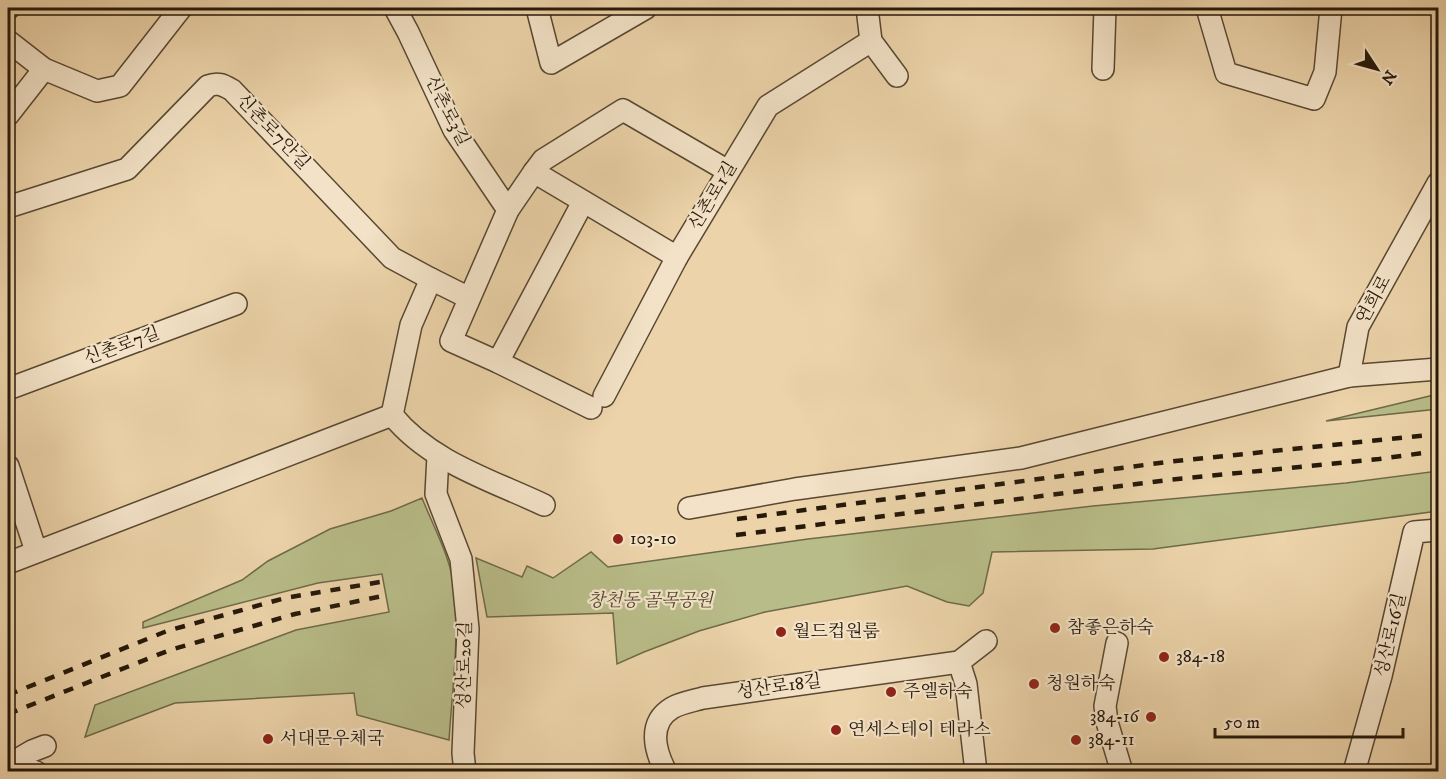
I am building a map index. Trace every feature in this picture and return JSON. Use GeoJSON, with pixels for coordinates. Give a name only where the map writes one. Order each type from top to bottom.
{"type":"FeatureCollection","features":[{"type":"Feature","properties":{"kind":"street"},"geometry":{"type":"LineString","coordinates":[[8,41],[44,69],[97,91],[120,86],[181,8]]}},
{"type":"Feature","properties":{"kind":"street","name":"신촌로3길"},"geometry":{"type":"LineString","coordinates":[[395,8],[454,130],[508,210]]}},
{"type":"Feature","properties":{"kind":"street"},"geometry":{"type":"LineString","coordinates":[[537,8],[551,63],[646,8]]}},
{"type":"Feature","properties":{"kind":"street"},"geometry":{"type":"LineString","coordinates":[[867,8],[871,41],[897,76]]}},
{"type":"Feature","properties":{"kind":"street"},"geometry":{"type":"LineString","coordinates":[[1102,69],[1105,8]]}},
{"type":"Feature","properties":{"kind":"street"},"geometry":{"type":"LineString","coordinates":[[1207,8],[1226,73],[1314,99],[1325,72],[1330,8]]}},
{"type":"Feature","properties":{"kind":"street","name":"신촌로1길"},"geometry":{"type":"LineString","coordinates":[[498,362],[597,402],[677,257],[768,106],[871,41]]}},
{"type":"Feature","properties":{"kind":"street"},"geometry":{"type":"LineString","coordinates":[[8,116],[44,69]]}},
{"type":"Feature","properties":{"kind":"street","name":"신촌로7안길"},"geometry":{"type":"LineString","coordinates":[[8,207],[128,169],[208,86],[214,83],[222,84],[232,90],[392,258],[469,297]]}},
{"type":"Feature","properties":{"kind":"street"},"geometry":{"type":"LineString","coordinates":[[583,202],[498,362],[451,342],[508,210],[534,172],[543,160],[623,110],[728,171]]}},
{"type":"Feature","properties":{"kind":"street"},"geometry":{"type":"LineString","coordinates":[[534,172],[677,257]]}},
{"type":"Feature","properties":{"kind":"street","name":"연희로"},"geometry":{"type":"LineString","coordinates":[[1349,376],[1358,327],[1438,183]]}},
{"type":"Feature","properties":{"kind":"street"},"geometry":{"type":"LineString","coordinates":[[392,415],[411,325],[431,279]]}},
{"type":"Feature","properties":{"kind":"street","name":"신촌로7길"},"geometry":{"type":"LineString","coordinates":[[8,389],[236,304]]}},
{"type":"Feature","properties":{"kind":"street"},"geometry":{"type":"LineString","coordinates":[[689,508],[795,489],[1021,458],[1349,376],[1438,369]]}},
{"type":"Feature","properties":{"kind":"street"},"geometry":{"type":"LineString","coordinates":[[392,415],[403,429],[438,456],[544,505]]}},
{"type":"Feature","properties":{"kind":"street"},"geometry":{"type":"LineString","coordinates":[[8,563],[392,415]]}},
{"type":"Feature","properties":{"kind":"street","name":"성산로20길"},"geometry":{"type":"LineString","coordinates":[[438,456],[436,494],[461,559],[468,629],[463,753],[465,771]]}},
{"type":"Feature","properties":{"kind":"street"},"geometry":{"type":"LineString","coordinates":[[8,466],[36,551]]}},
{"type":"Feature","properties":{"kind":"street","name":"성산로16길"},"geometry":{"type":"LineString","coordinates":[[1354,771],[1381,676],[1414,532],[1438,530]]}},
{"type":"Feature","properties":{"kind":"street","name":"성산로18길"},"geometry":{"type":"LineString","coordinates":[[666,771],[658,756],[655,732],[662,717],[672,708],[703,698],[959,662],[986,641]]}},
{"type":"Feature","properties":{"kind":"street"},"geometry":{"type":"LineString","coordinates":[[1117,643],[1105,706],[1107,722],[1122,771]]}},
{"type":"Feature","properties":{"kind":"street"},"geometry":{"type":"LineString","coordinates":[[959,662],[966,684],[976,771]]}},
{"type":"Feature","properties":{"kind":"street"},"geometry":{"type":"LineString","coordinates":[[9,764],[32,751],[45,747]]}},
{"type":"Feature","properties":{"kind":"street"},"geometry":{"type":"LineString","coordinates":[[9,764],[36,771]]}},
{"type":"Feature","properties":{"kind":"green space"},"geometry":{"type":"Polygon","coordinates":[[[1438,394],[1438,409],[1326,421],[1438,394]]]}},
{"type":"Feature","properties":{"kind":"green space","name":"창천동 골목공원"},"geometry":{"type":"Polygon","coordinates":[[[1438,471],[1438,511],[1153,549],[992,552],[983,593],[969,606],[947,602],[907,586],[765,612],[699,631],[617,664],[613,613],[487,617],[476,558],[522,577],[527,566],[553,578],[591,552],[608,567],[808,539],[1093,506],[1346,483],[1438,471]]]}},
{"type":"Feature","properties":{"kind":"green space"},"geometry":{"type":"Polygon","coordinates":[[[422,498],[446,556],[455,593],[456,648],[449,740],[357,715],[354,693],[175,703],[85,737],[95,705],[296,630],[389,612],[382,574],[318,583],[143,628],[143,622],[242,580],[268,561],[330,529],[391,511],[422,498]]]}},
{"type":"Feature","properties":{"kind":"railway"},"geometry":{"type":"LineString","coordinates":[[737,519],[1167,462],[1438,434]]}},
{"type":"Feature","properties":{"kind":"railway"},"geometry":{"type":"LineString","coordinates":[[736,535],[1168,480],[1438,451]]}},
{"type":"Feature","properties":{"kind":"railway"},"geometry":{"type":"LineString","coordinates":[[8,695],[167,631],[285,598],[380,582]]}},
{"type":"Feature","properties":{"kind":"railway"},"geometry":{"type":"LineString","coordinates":[[8,714],[170,650],[295,614],[383,596]]}},
{"type":"Feature","properties":{"kind":"place","name":"103-10"},"geometry":{"type":"Point","coordinates":[618,539]}},
{"type":"Feature","properties":{"kind":"place","name":"참좋은하숙"},"geometry":{"type":"Point","coordinates":[1055,628]}},
{"type":"Feature","properties":{"kind":"place","name":"월드컵원룸"},"geometry":{"type":"Point","coordinates":[781,632]}},
{"type":"Feature","properties":{"kind":"place","name":"384-18"},"geometry":{"type":"Point","coordinates":[1164,657]}},
{"type":"Feature","properties":{"kind":"place","name":"청원하숙"},"geometry":{"type":"Point","coordinates":[1034,684]}},
{"type":"Feature","properties":{"kind":"place","name":"주엘하숙"},"geometry":{"type":"Point","coordinates":[891,692]}},
{"type":"Feature","properties":{"kind":"place","name":"384-16"},"geometry":{"type":"Point","coordinates":[1151,717]}},
{"type":"Feature","properties":{"kind":"place","name":"연세스테이 테라스"},"geometry":{"type":"Point","coordinates":[836,730]}},
{"type":"Feature","properties":{"kind":"place","name":"서대문우체국"},"geometry":{"type":"Point","coordinates":[268,739]}},
{"type":"Feature","properties":{"kind":"place","name":"384-11"},"geometry":{"type":"Point","coordinates":[1076,740]}}]}
